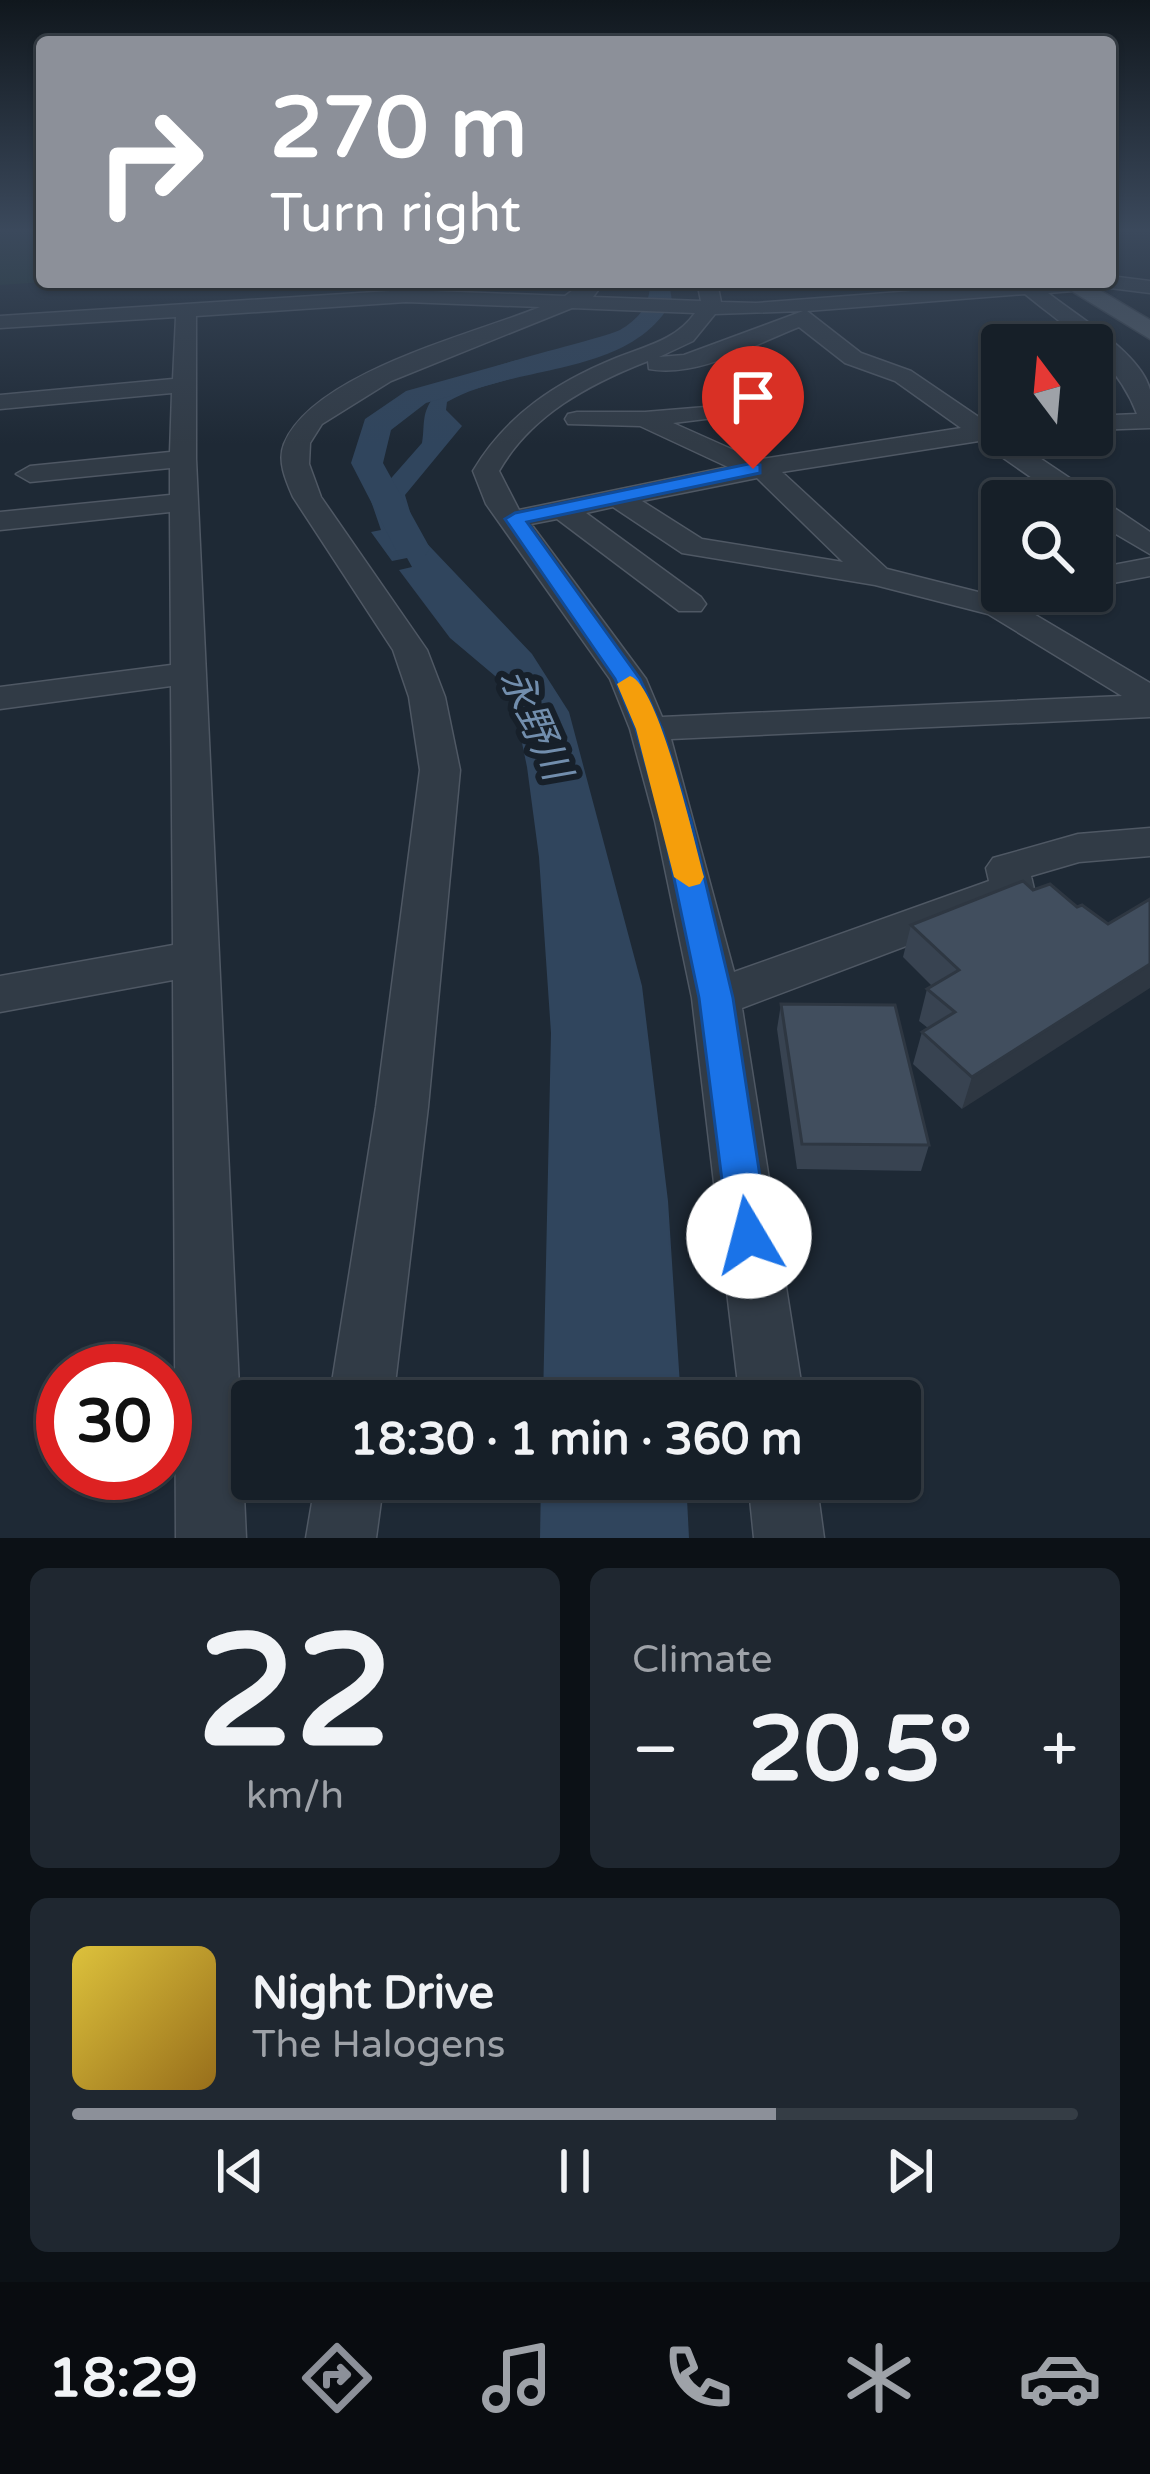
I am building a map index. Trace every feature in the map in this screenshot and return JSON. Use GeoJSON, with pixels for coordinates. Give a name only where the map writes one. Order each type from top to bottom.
{"type":"FeatureCollection","features":[{"type":"Feature","properties":{"kind":"main road"},"geometry":{"type":"LineString","coordinates":[[1115,301],[1150,332]]}},
{"type":"Feature","properties":{"kind":"main road"},"geometry":{"type":"LineString","coordinates":[[1121,301],[1150,321]]}},
{"type":"Feature","properties":{"kind":"street"},"geometry":{"type":"LineString","coordinates":[[211,1538],[182,385],[202,310],[218,301]]}},
{"type":"Feature","properties":{"kind":"street"},"geometry":{"type":"LineString","coordinates":[[0,322],[322,301]]}},
{"type":"Feature","properties":{"kind":"street"},"geometry":{"type":"LineString","coordinates":[[452,301],[514,327]]}},
{"type":"Feature","properties":{"kind":"street"},"geometry":{"type":"LineString","coordinates":[[364,1380],[402,1107],[440,770],[427,697],[410,650],[307,497],[298,477],[297,443],[326,406],[366,383],[514,327],[559,301]]}},
{"type":"Feature","properties":{"kind":"street"},"geometry":{"type":"LineString","coordinates":[[641,301],[702,310],[890,301]]}},
{"type":"Feature","properties":{"kind":"street"},"geometry":{"type":"LineString","coordinates":[[704,301],[686,340],[622,364],[544,407],[497,448],[486,471],[500,504],[628,679],[649,729],[676,821],[716,998],[769,1380]]}},
{"type":"Feature","properties":{"kind":"street"},"geometry":{"type":"LineString","coordinates":[[834,301],[840,305]]}},
{"type":"Feature","properties":{"kind":"street"},"geometry":{"type":"LineString","coordinates":[[1046,301],[1113,351],[1144,396],[1150,418],[1113,421]]}},
{"type":"Feature","properties":{"kind":"street"},"geometry":{"type":"LineString","coordinates":[[622,364],[687,362],[840,305]]}},
{"type":"Feature","properties":{"kind":"street"},"geometry":{"type":"LineString","coordinates":[[801,319],[853,358],[904,376],[981,425]]}},
{"type":"Feature","properties":{"kind":"street"},"geometry":{"type":"LineString","coordinates":[[0,402],[182,385]]}},
{"type":"Feature","properties":{"kind":"street"},"geometry":{"type":"LineString","coordinates":[[577,419],[644,419],[745,408]]}},
{"type":"Feature","properties":{"kind":"street"},"geometry":{"type":"LineString","coordinates":[[644,419],[757,468],[876,577]]}},
{"type":"Feature","properties":{"kind":"street"},"geometry":{"type":"LineString","coordinates":[[515,519],[757,468],[981,432]]}},
{"type":"Feature","properties":{"kind":"street"},"geometry":{"type":"LineString","coordinates":[[1023,456],[1055,480]]}},
{"type":"Feature","properties":{"kind":"street"},"geometry":{"type":"LineString","coordinates":[[30,474],[183,480]]}},
{"type":"Feature","properties":{"kind":"street"},"geometry":{"type":"LineString","coordinates":[[0,521],[183,480]]}},
{"type":"Feature","properties":{"kind":"street"},"geometry":{"type":"LineString","coordinates":[[617,498],[693,547],[876,577],[980,600],[1018,616],[1150,702]]}},
{"type":"Feature","properties":{"kind":"street"},"geometry":{"type":"LineString","coordinates":[[563,510],[690,604]]}},
{"type":"Feature","properties":{"kind":"street"},"geometry":{"type":"LineString","coordinates":[[1113,521],[1150,545]]}},
{"type":"Feature","properties":{"kind":"street"},"geometry":{"type":"LineString","coordinates":[[1113,574],[1150,567]]}},
{"type":"Feature","properties":{"kind":"street"},"geometry":{"type":"LineString","coordinates":[[0,698],[188,673]]}},
{"type":"Feature","properties":{"kind":"street"},"geometry":{"type":"LineString","coordinates":[[649,729],[1150,702]]}},
{"type":"Feature","properties":{"kind":"street"},"geometry":{"type":"LineString","coordinates":[[716,998],[1012,889],[1008,868],[1078,848],[1150,842]]}},
{"type":"Feature","properties":{"kind":"street"},"geometry":{"type":"LineString","coordinates":[[0,994],[194,959]]}},
{"type":"Feature","properties":{"kind":"street"},"geometry":{"type":"LineString","coordinates":[[341,1538],[347,1500]]}},
{"type":"Feature","properties":{"kind":"street"},"geometry":{"type":"LineString","coordinates":[[784,1500],[789,1538]]}},
{"type":"Feature","properties":{"kind":"water"},"geometry":{"type":"Polygon","coordinates":[[[646,301],[672,301],[653,326],[629,344],[447,402],[446,410],[462,426],[405,495],[416,532],[532,654],[569,712],[642,986],[668,1201],[680,1380],[543,1380],[551,1033],[539,857],[527,767],[516,714],[501,681],[450,638],[399,570],[412,567],[407,558],[392,561],[371,532],[381,530],[371,501],[422,443],[427,409],[445,387],[491,368],[620,330],[636,318],[646,301]]]}},
{"type":"Feature","properties":{"kind":"water"},"geometry":{"type":"Polygon","coordinates":[[[541,1500],[687,1500],[689,1538],[540,1538],[541,1500]]]}},
{"type":"Feature","properties":{"kind":"building"},"geometry":{"type":"Polygon","coordinates":[[[1023,881],[1033,890],[1050,884],[1077,907],[1082,905],[1108,924],[1150,899],[1150,964],[972,1077],[922,1032],[955,1012],[927,989],[959,970],[911,925],[1023,881]]]}},
{"type":"Feature","properties":{"kind":"building"},"geometry":{"type":"Polygon","coordinates":[[[781,1004],[895,1005],[929,1145],[802,1144],[781,1004]]]}},
{"type":"Feature","properties":{"kind":"waterway","name":"永野川"},"geometry":{"type":"LineString","coordinates":[[412,548],[367,463],[376,426],[416,397],[517,368]]}},
{"type":"Feature","properties":{"kind":"slow traffic"},"geometry":{"type":"LineString","coordinates":[[630,684],[649,729],[689,877]]}},
{"type":"Feature","properties":{"kind":"route"},"geometry":{"type":"LineString","coordinates":[[749,1236],[716,998],[676,821],[649,729],[628,679],[515,519],[753,469]]}}]}
